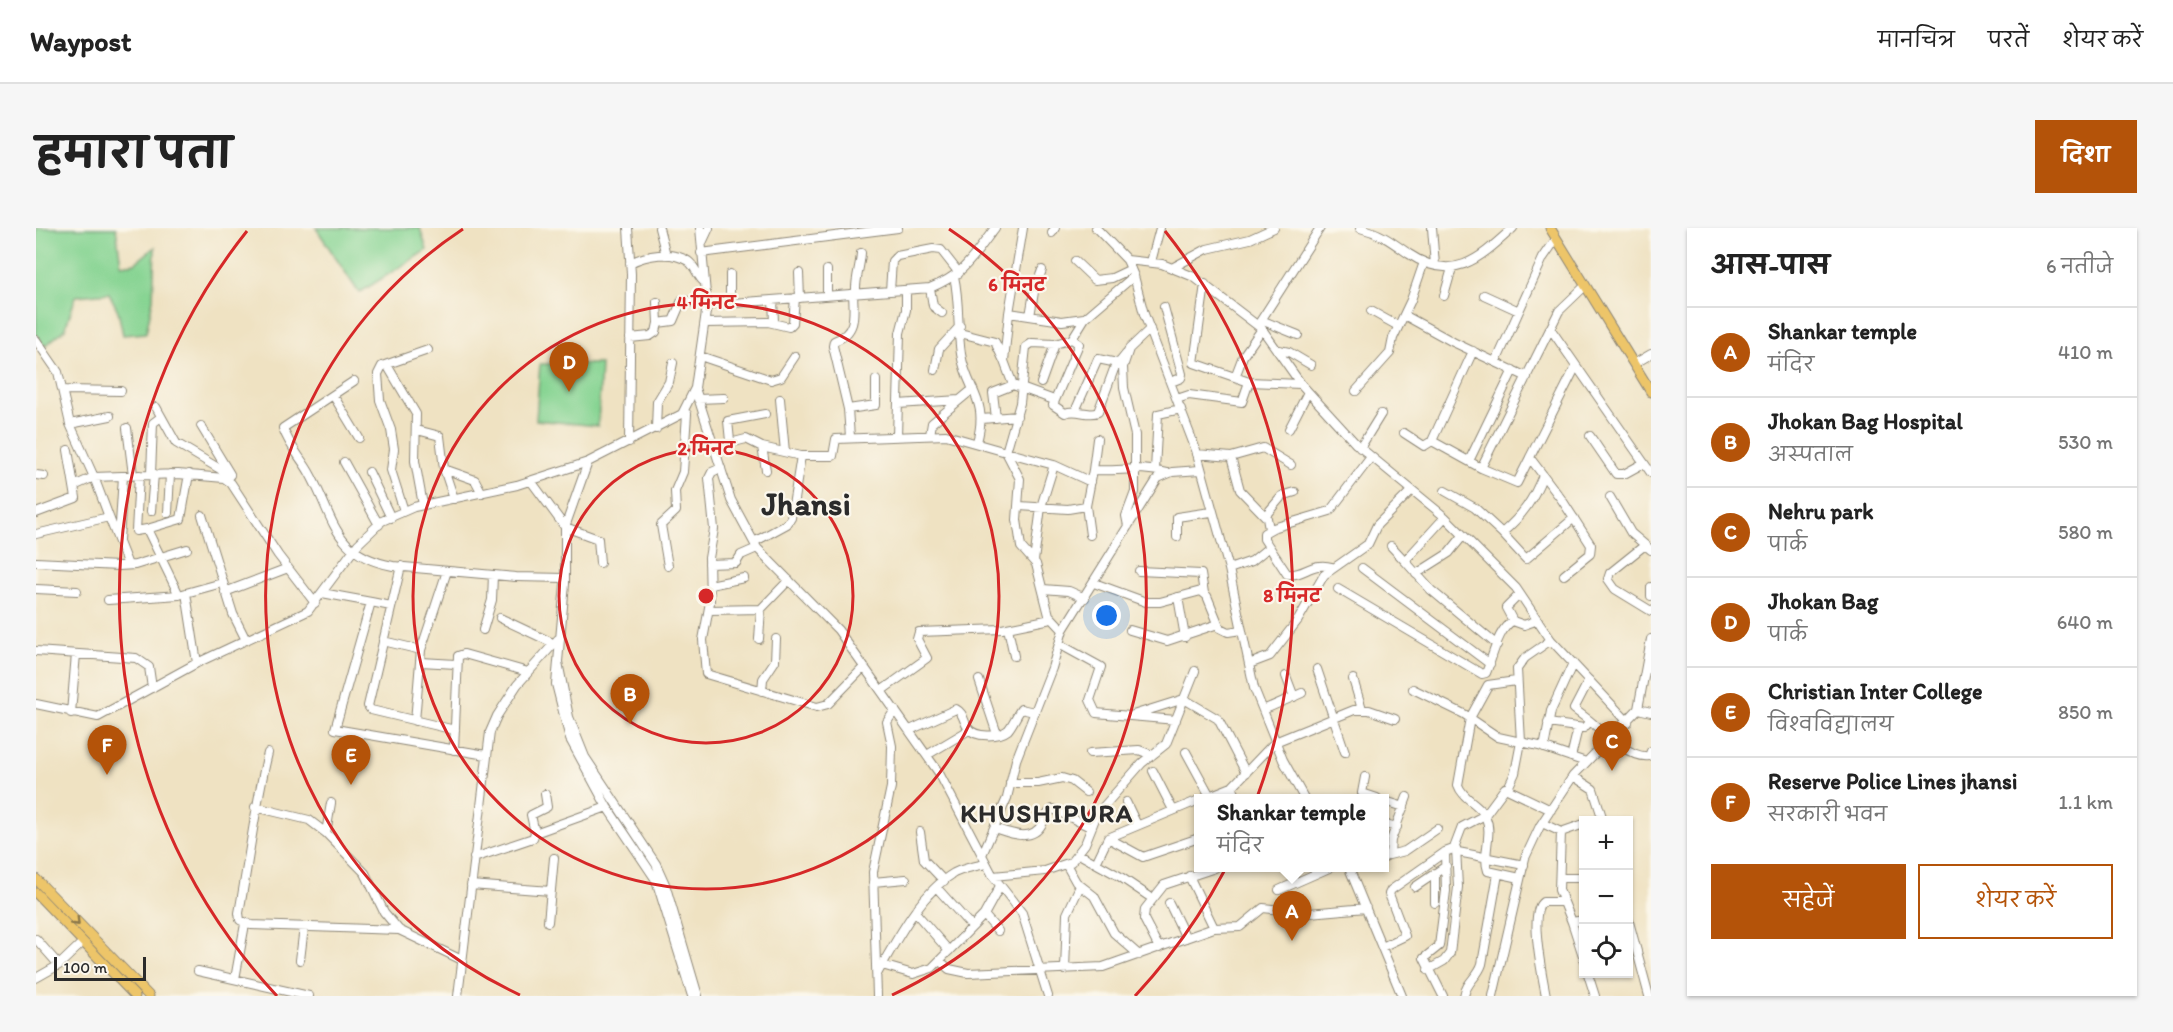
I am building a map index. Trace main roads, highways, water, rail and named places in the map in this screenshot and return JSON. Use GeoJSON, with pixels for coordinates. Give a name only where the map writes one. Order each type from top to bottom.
{"type":"FeatureCollection","features":[{"type":"Feature","properties":{"kind":"main road"},"geometry":{"type":"LineString","coordinates":[[1550,228],[1651,392]]}},
{"type":"Feature","properties":{"kind":"main road"},"geometry":{"type":"LineString","coordinates":[[36,879],[149,996]]}},
{"type":"Feature","properties":{"kind":"main road"},"geometry":{"type":"LineString","coordinates":[[36,893],[135,996]]}},
{"type":"Feature","properties":{"kind":"place","name":"Jhokan Bag"},"geometry":{"type":"Point","coordinates":[569,392]}},
{"type":"Feature","properties":{"kind":"place","name":"Jhokan Bag Hospital"},"geometry":{"type":"Point","coordinates":[630,724]}},
{"type":"Feature","properties":{"kind":"place","name":"Nehru park"},"geometry":{"type":"Point","coordinates":[1612,771]}},
{"type":"Feature","properties":{"kind":"place","name":"Reserve Police Lines jhansi"},"geometry":{"type":"Point","coordinates":[107,775]}},
{"type":"Feature","properties":{"kind":"place","name":"Christian Inter College"},"geometry":{"type":"Point","coordinates":[351,785]}},
{"type":"Feature","properties":{"kind":"place","name":"Shankar temple"},"geometry":{"type":"Point","coordinates":[1292,941]}},
{"type":"Feature","properties":{"kind":"district","name":"Jhansi"},"geometry":{"type":"Point","coordinates":[806,504]}},
{"type":"Feature","properties":{"kind":"district","name":"KHUSHIPURA"},"geometry":{"type":"Point","coordinates":[1047,813]}}]}
